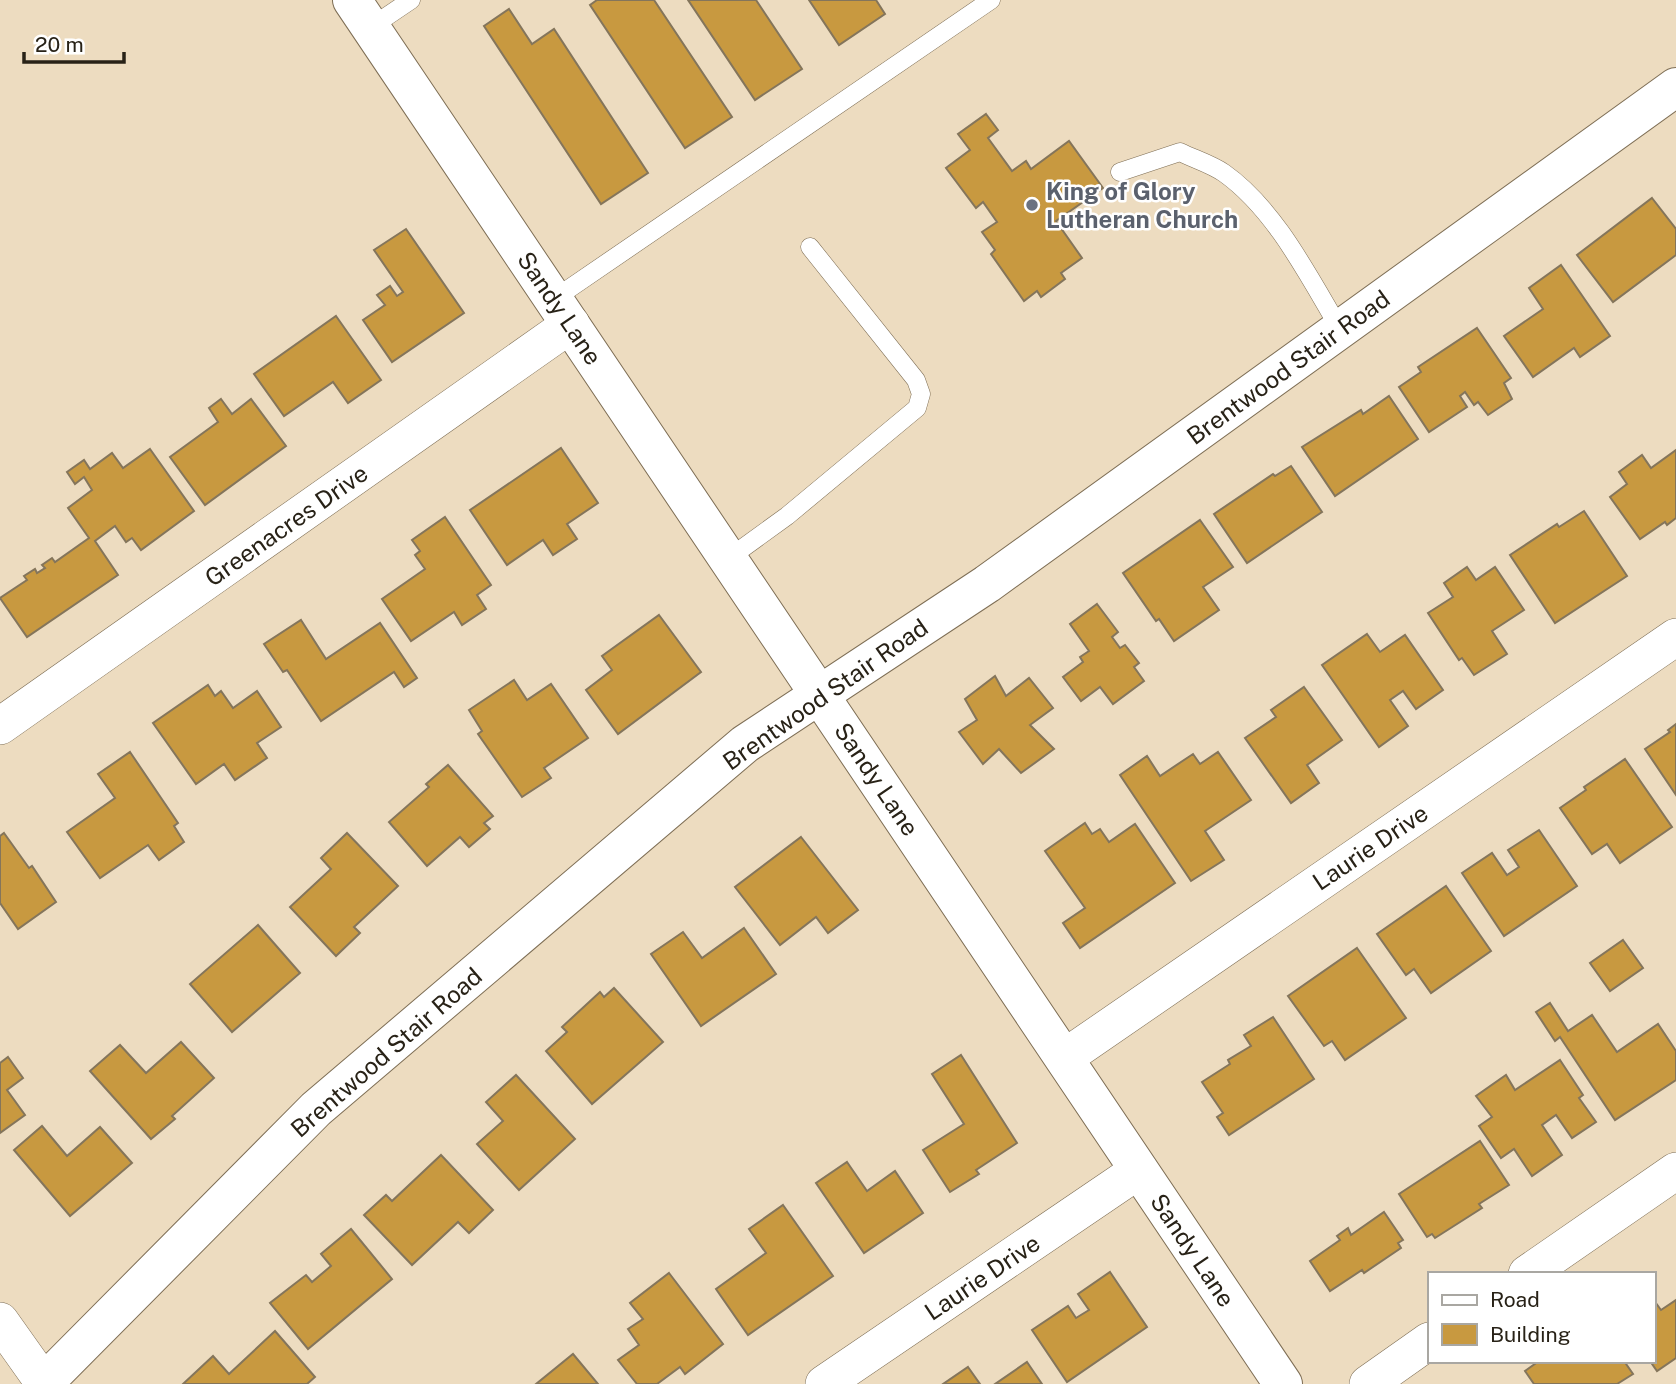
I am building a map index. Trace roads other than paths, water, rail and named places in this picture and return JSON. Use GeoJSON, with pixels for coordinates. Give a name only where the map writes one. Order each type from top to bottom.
{"type":"FeatureCollection","features":[{"type":"Feature","properties":{"kind":"main road","name":"Sandy Lane"},"geometry":{"type":"LineString","coordinates":[[361,14],[1283,1384]]}},
{"type":"Feature","properties":{"kind":"main road","name":"Brentwood Stair Road"},"geometry":{"type":"LineString","coordinates":[[43,1383],[316,1109],[746,744],[987,584],[1676,88]]}},
{"type":"Feature","properties":{"kind":"street","name":"Greenacres Drive"},"geometry":{"type":"LineString","coordinates":[[0,726],[563,312]]}},
{"type":"Feature","properties":{"kind":"street","name":"Laurie Drive"},"geometry":{"type":"LineString","coordinates":[[1064,1058],[1676,637]]}},
{"type":"Feature","properties":{"kind":"street","name":"Laurie Drive"},"geometry":{"type":"LineString","coordinates":[[824,1384],[1139,1170]]}},
{"type":"Feature","properties":{"kind":"street"},"geometry":{"type":"LineString","coordinates":[[1530,1272],[1676,1171]]}},
{"type":"Feature","properties":{"kind":"street"},"geometry":{"type":"LineString","coordinates":[[0,1321],[43,1383]]}},
{"type":"Feature","properties":{"kind":"street"},"geometry":{"type":"LineString","coordinates":[[1368,1384],[1428,1342]]}},
{"type":"Feature","properties":{"kind":"lane"},"geometry":{"type":"LineString","coordinates":[[361,14],[411,0]]}},
{"type":"Feature","properties":{"kind":"lane"},"geometry":{"type":"LineString","coordinates":[[563,312],[991,0]]}},
{"type":"Feature","properties":{"kind":"lane"},"geometry":{"type":"LineString","coordinates":[[1120,172],[1180,152],[1223,172],[1258,203],[1299,260],[1340,329]]}},
{"type":"Feature","properties":{"kind":"lane"},"geometry":{"type":"LineString","coordinates":[[729,558],[787,516],[917,408],[921,394],[916,380],[810,247]]}},
{"type":"Feature","properties":{"kind":"place","name":"King of Glory Lutheran Church"},"geometry":{"type":"Point","coordinates":[1032,205]}}]}
